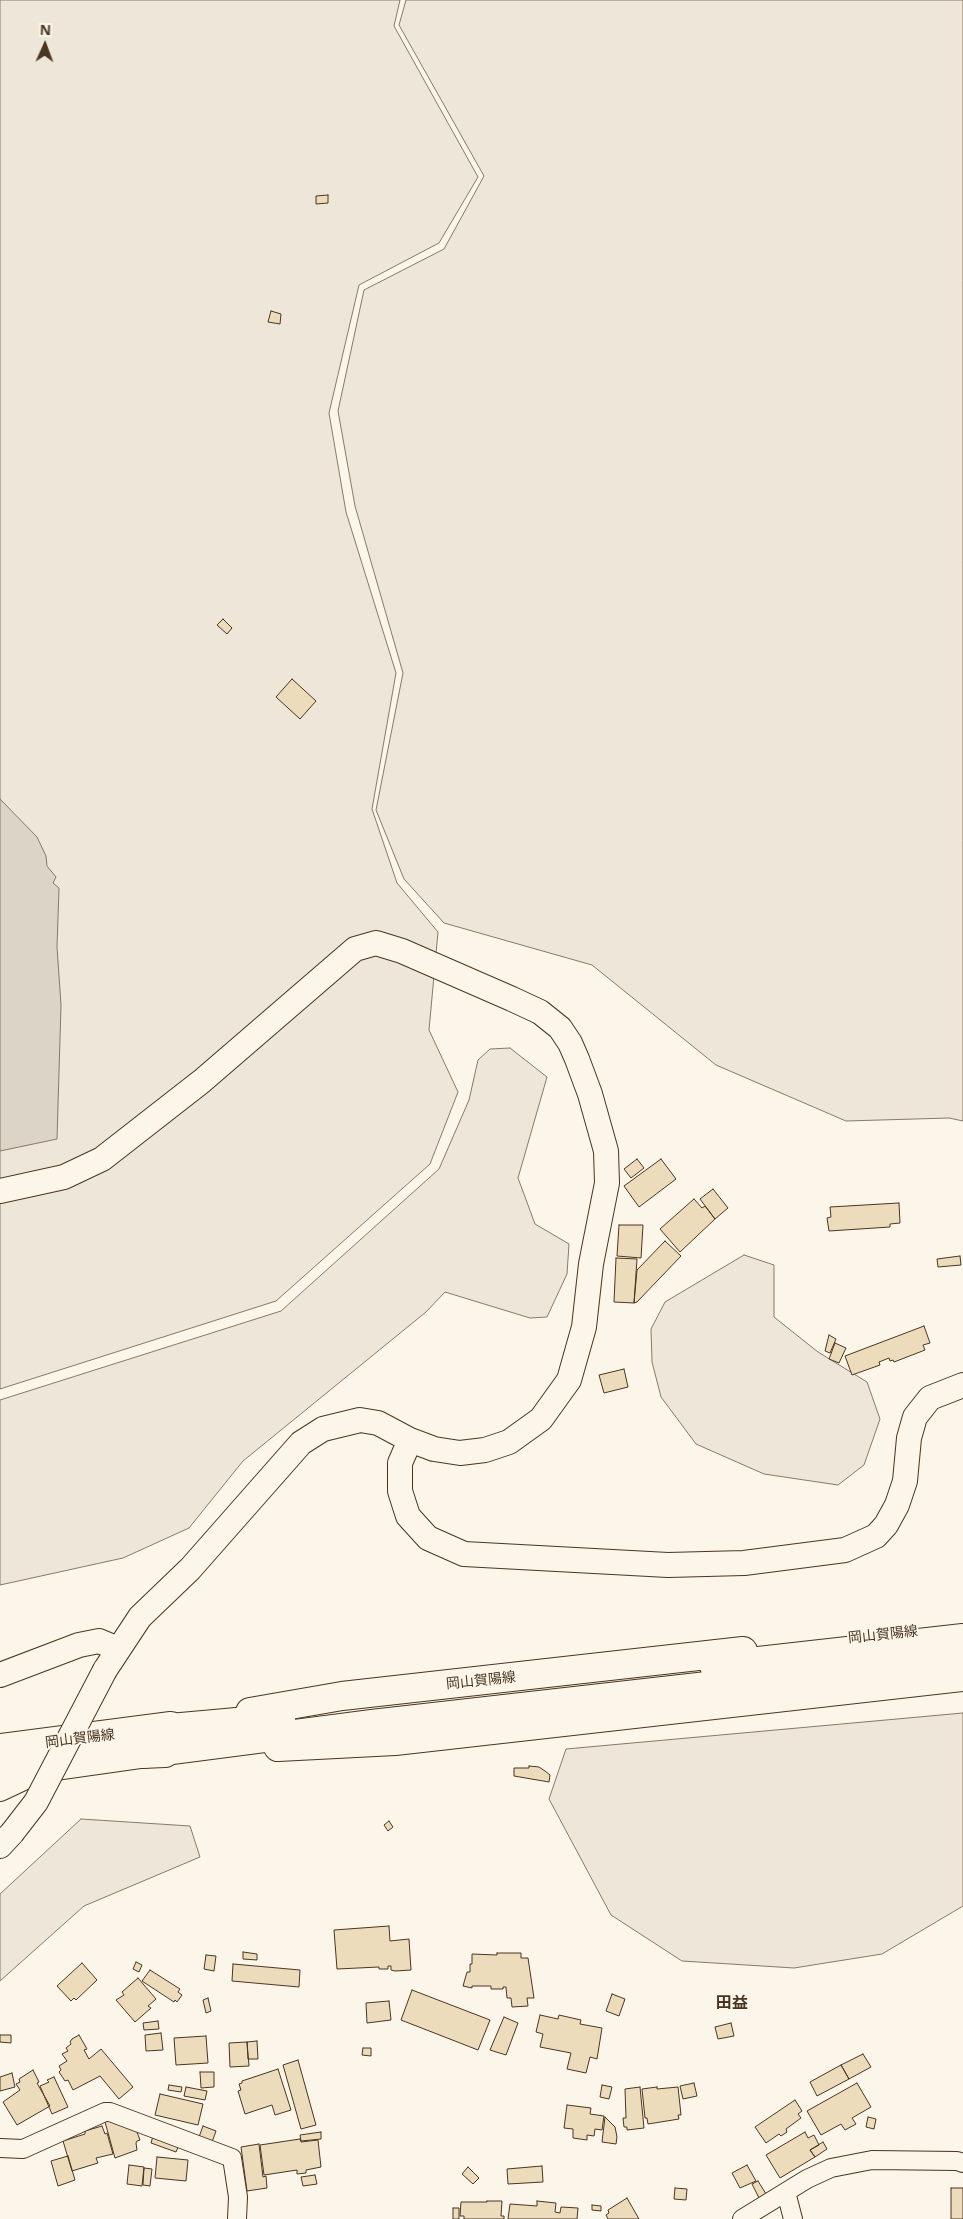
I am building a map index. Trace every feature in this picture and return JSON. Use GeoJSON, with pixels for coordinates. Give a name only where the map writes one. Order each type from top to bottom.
{"type":"FeatureCollection","features":[{"type":"Feature","properties":{"kind":"main road","name":"岡山賀陽線"},"geometry":{"type":"LineString","coordinates":[[0,1774],[42,1768],[342,1696],[963,1626]]}},
{"type":"Feature","properties":{"kind":"main road"},"geometry":{"type":"LineString","coordinates":[[145,1742],[354,1711],[765,1660],[963,1638]]}},
{"type":"Feature","properties":{"kind":"main road"},"geometry":{"type":"LineString","coordinates":[[145,1742],[372,1724],[963,1657]]}},
{"type":"Feature","properties":{"kind":"main road","name":"岡山賀陽線"},"geometry":{"type":"LineString","coordinates":[[4,1746],[145,1742],[395,1741],[963,1677]]}},
{"type":"Feature","properties":{"kind":"street"},"geometry":{"type":"LineString","coordinates":[[0,1191],[64,1177],[102,1159],[202,1081],[355,949],[376,943],[402,951],[540,1012],[560,1028],[570,1043],[590,1094],[606,1151],[607,1183],[591,1264],[584,1327],[569,1380],[541,1419],[509,1442],[485,1450],[460,1453],[434,1448],[410,1440],[378,1423],[360,1420],[323,1430],[301,1443],[190,1569],[140,1617],[105,1670],[36,1802],[6,1840]]}},
{"type":"Feature","properties":{"kind":"street"},"geometry":{"type":"LineString","coordinates":[[410,1440],[400,1463],[400,1492],[408,1516],[428,1538],[464,1554],[668,1565],[744,1564],[845,1550],[876,1536],[886,1525],[897,1505],[905,1481],[909,1438],[915,1417],[930,1398],[963,1385]]}},
{"type":"Feature","properties":{"kind":"street"},"geometry":{"type":"LineString","coordinates":[[0,1675],[79,1645],[99,1641],[118,1649]]}},
{"type":"Feature","properties":{"kind":"street"},"geometry":{"type":"LineString","coordinates":[[0,1789],[42,1768]]}},
{"type":"Feature","properties":{"kind":"street"},"geometry":{"type":"LineString","coordinates":[[0,2148],[24,2149],[105,2112],[110,2112],[232,2158],[238,2197],[238,2219]]}},
{"type":"Feature","properties":{"kind":"street"},"geometry":{"type":"LineString","coordinates":[[742,2219],[786,2192],[831,2168],[872,2160],[957,2161],[963,2163]]}},
{"type":"Feature","properties":{"kind":"street"},"geometry":{"type":"LineString","coordinates":[[786,2192],[793,2219]]}},
{"type":"Feature","properties":{"kind":"shaded area"},"geometry":{"type":"Polygon","coordinates":[[[0,0],[400,0],[394,26],[478,177],[439,243],[359,285],[329,413],[346,512],[396,673],[372,809],[397,883],[438,932],[429,1030],[458,1092],[430,1164],[276,1301],[0,1389],[0,0]]]}},
{"type":"Feature","properties":{"kind":"shaded area"},"geometry":{"type":"Polygon","coordinates":[[[406,0],[963,0],[963,1121],[949,1118],[846,1121],[716,1065],[592,965],[444,923],[404,879],[376,810],[403,673],[355,506],[338,411],[364,290],[444,249],[484,176],[399,25],[406,0]]]}},
{"type":"Feature","properties":{"kind":"shaded area"},"geometry":{"type":"Polygon","coordinates":[[[0,799],[37,837],[46,856],[47,866],[56,877],[53,883],[59,888],[57,947],[61,1005],[57,1139],[0,1151],[0,799]]]}},
{"type":"Feature","properties":{"kind":"shaded area"},"geometry":{"type":"Polygon","coordinates":[[[510,1048],[547,1077],[518,1178],[535,1224],[569,1244],[567,1274],[547,1317],[530,1318],[445,1292],[426,1312],[243,1461],[189,1528],[123,1558],[0,1585],[0,1400],[281,1311],[439,1169],[469,1100],[478,1060],[490,1049],[510,1048]]]}},
{"type":"Feature","properties":{"kind":"shaded area"},"geometry":{"type":"Polygon","coordinates":[[[744,1255],[774,1265],[774,1317],[818,1352],[867,1382],[880,1419],[864,1465],[838,1485],[764,1474],[696,1444],[661,1397],[652,1362],[651,1329],[665,1302],[744,1255]]]}},
{"type":"Feature","properties":{"kind":"shaded area"},"geometry":{"type":"Polygon","coordinates":[[[963,1713],[963,1906],[882,1954],[794,1968],[682,1961],[611,1915],[549,1799],[566,1749],[963,1713]]]}},
{"type":"Feature","properties":{"kind":"shaded area"},"geometry":{"type":"Polygon","coordinates":[[[81,1819],[190,1826],[200,1857],[84,1906],[0,1981],[0,1894],[81,1819]]]}},
{"type":"Feature","properties":{"kind":"building"},"geometry":{"type":"Polygon","coordinates":[[[328,195],[328,203],[316,204],[316,196],[328,195]]]}},
{"type":"Feature","properties":{"kind":"building"},"geometry":{"type":"Polygon","coordinates":[[[271,311],[281,314],[280,324],[268,322],[271,311]]]}},
{"type":"Feature","properties":{"kind":"building"},"geometry":{"type":"Polygon","coordinates":[[[223,619],[232,628],[227,634],[217,625],[223,619]]]}},
{"type":"Feature","properties":{"kind":"building"},"geometry":{"type":"Polygon","coordinates":[[[292,679],[316,701],[300,719],[276,697],[292,679]]]}},
{"type":"Feature","properties":{"kind":"building"},"geometry":{"type":"Polygon","coordinates":[[[637,1159],[644,1168],[631,1178],[624,1169],[637,1159]]]}},
{"type":"Feature","properties":{"kind":"building"},"geometry":{"type":"Polygon","coordinates":[[[661,1159],[676,1179],[639,1207],[624,1186],[661,1159]]]}},
{"type":"Feature","properties":{"kind":"building"},"geometry":{"type":"Polygon","coordinates":[[[713,1189],[728,1208],[715,1219],[700,1199],[713,1189]]]}},
{"type":"Feature","properties":{"kind":"building"},"geometry":{"type":"Polygon","coordinates":[[[694,1199],[702,1208],[705,1206],[715,1219],[680,1252],[660,1229],[694,1199]]]}},
{"type":"Feature","properties":{"kind":"building"},"geometry":{"type":"Polygon","coordinates":[[[899,1203],[900,1223],[890,1224],[890,1227],[829,1231],[827,1218],[831,1217],[830,1207],[899,1203]]]}},
{"type":"Feature","properties":{"kind":"building"},"geometry":{"type":"Polygon","coordinates":[[[619,1225],[643,1225],[641,1258],[617,1256],[619,1225]]]}},
{"type":"Feature","properties":{"kind":"building"},"geometry":{"type":"Polygon","coordinates":[[[665,1241],[681,1256],[634,1303],[637,1270],[665,1241]]]}},
{"type":"Feature","properties":{"kind":"building"},"geometry":{"type":"Polygon","coordinates":[[[960,1256],[961,1265],[938,1267],[937,1259],[960,1256]]]}},
{"type":"Feature","properties":{"kind":"building"},"geometry":{"type":"Polygon","coordinates":[[[616,1258],[637,1259],[634,1303],[614,1302],[616,1258]]]}},
{"type":"Feature","properties":{"kind":"building"},"geometry":{"type":"Polygon","coordinates":[[[924,1326],[930,1343],[923,1345],[925,1350],[894,1362],[893,1360],[890,1361],[889,1358],[879,1362],[880,1365],[852,1375],[845,1356],[924,1326]]]}},
{"type":"Feature","properties":{"kind":"building"},"geometry":{"type":"Polygon","coordinates":[[[829,1335],[836,1339],[830,1353],[825,1351],[829,1335]]]}},
{"type":"Feature","properties":{"kind":"building"},"geometry":{"type":"Polygon","coordinates":[[[835,1343],[846,1348],[839,1363],[829,1359],[835,1343]]]}},
{"type":"Feature","properties":{"kind":"building"},"geometry":{"type":"Polygon","coordinates":[[[624,1369],[628,1387],[604,1393],[599,1375],[624,1369]]]}},
{"type":"Feature","properties":{"kind":"building"},"geometry":{"type":"Polygon","coordinates":[[[529,1766],[539,1767],[550,1775],[549,1782],[514,1776],[514,1768],[529,1768],[529,1766]]]}},
{"type":"Feature","properties":{"kind":"building"},"geometry":{"type":"Polygon","coordinates":[[[389,1821],[393,1827],[388,1831],[384,1825],[389,1821]]]}},
{"type":"Feature","properties":{"kind":"building"},"geometry":{"type":"Polygon","coordinates":[[[389,1926],[390,1941],[409,1939],[411,1970],[395,1971],[391,1970],[391,1966],[388,1966],[388,1969],[379,1969],[379,1967],[337,1969],[334,1930],[389,1926]]]}},
{"type":"Feature","properties":{"kind":"building"},"geometry":{"type":"Polygon","coordinates":[[[243,1952],[257,1954],[257,1960],[243,1959],[243,1952]]]}},
{"type":"Feature","properties":{"kind":"building"},"geometry":{"type":"Polygon","coordinates":[[[497,1953],[521,1953],[521,1958],[528,1958],[534,1998],[527,1998],[528,2006],[512,2007],[511,1998],[507,1998],[506,1987],[503,1987],[503,1989],[491,1989],[491,1986],[472,1986],[472,1988],[463,1986],[467,1972],[470,1972],[472,1954],[497,1955],[497,1953]]]}},
{"type":"Feature","properties":{"kind":"building"},"geometry":{"type":"Polygon","coordinates":[[[206,1955],[216,1956],[214,1971],[204,1969],[206,1955]]]}},
{"type":"Feature","properties":{"kind":"building"},"geometry":{"type":"Polygon","coordinates":[[[136,1962],[142,1965],[139,1972],[133,1969],[136,1962]]]}},
{"type":"Feature","properties":{"kind":"building"},"geometry":{"type":"Polygon","coordinates":[[[82,1963],[97,1980],[76,2000],[74,1998],[71,2001],[57,1986],[82,1963]]]}},
{"type":"Feature","properties":{"kind":"building"},"geometry":{"type":"Polygon","coordinates":[[[233,1964],[300,1970],[299,1987],[232,1981],[233,1964]]]}},
{"type":"Feature","properties":{"kind":"building"},"geometry":{"type":"Polygon","coordinates":[[[150,1970],[180,1989],[178,1992],[182,1995],[177,2002],[175,2000],[174,2002],[142,1981],[150,1970]]]}},
{"type":"Feature","properties":{"kind":"building"},"geometry":{"type":"Polygon","coordinates":[[[138,1978],[156,1999],[148,2006],[151,2008],[135,2022],[116,2000],[124,1995],[122,1992],[138,1978]]]}},
{"type":"Feature","properties":{"kind":"building"},"geometry":{"type":"Polygon","coordinates":[[[412,1990],[490,2020],[478,2050],[401,2020],[412,1990]]]}},
{"type":"Feature","properties":{"kind":"building"},"geometry":{"type":"Polygon","coordinates":[[[612,1994],[625,1999],[619,2016],[606,2011],[612,1994]]]}},
{"type":"Feature","properties":{"kind":"building"},"geometry":{"type":"Polygon","coordinates":[[[208,1998],[211,2011],[206,2013],[203,2000],[208,1998]]]}},
{"type":"Feature","properties":{"kind":"building"},"geometry":{"type":"Polygon","coordinates":[[[389,2001],[391,2020],[367,2023],[366,2003],[389,2001]]]}},
{"type":"Feature","properties":{"kind":"building"},"geometry":{"type":"Polygon","coordinates":[[[540,2015],[558,2019],[559,2015],[581,2020],[580,2024],[602,2028],[597,2059],[590,2057],[586,2073],[567,2069],[571,2053],[540,2047],[543,2034],[536,2032],[540,2015]]]}},
{"type":"Feature","properties":{"kind":"building"},"geometry":{"type":"Polygon","coordinates":[[[504,2017],[518,2023],[506,2055],[490,2050],[504,2017]]]}},
{"type":"Feature","properties":{"kind":"building"},"geometry":{"type":"Polygon","coordinates":[[[158,2021],[159,2029],[144,2030],[143,2023],[158,2021]]]}},
{"type":"Feature","properties":{"kind":"building"},"geometry":{"type":"Polygon","coordinates":[[[731,2023],[734,2036],[718,2039],[715,2027],[731,2023]]]}},
{"type":"Feature","properties":{"kind":"building"},"geometry":{"type":"Polygon","coordinates":[[[161,2033],[163,2050],[146,2051],[145,2035],[161,2033]]]}},
{"type":"Feature","properties":{"kind":"building"},"geometry":{"type":"Polygon","coordinates":[[[0,2035],[11,2035],[11,2043],[0,2042],[0,2035]]]}},
{"type":"Feature","properties":{"kind":"building"},"geometry":{"type":"Polygon","coordinates":[[[79,2035],[87,2049],[84,2050],[89,2059],[101,2049],[133,2087],[119,2099],[100,2076],[73,2090],[68,2080],[65,2081],[59,2072],[61,2070],[59,2066],[67,2061],[62,2054],[68,2051],[66,2048],[71,2044],[72,2039],[79,2035]]]}},
{"type":"Feature","properties":{"kind":"building"},"geometry":{"type":"Polygon","coordinates":[[[206,2036],[208,2063],[176,2065],[174,2038],[206,2036]]]}},
{"type":"Feature","properties":{"kind":"building"},"geometry":{"type":"Polygon","coordinates":[[[257,2041],[258,2059],[248,2059],[247,2042],[257,2041]]]}},
{"type":"Feature","properties":{"kind":"building"},"geometry":{"type":"Polygon","coordinates":[[[247,2042],[249,2066],[230,2067],[229,2043],[247,2042]]]}},
{"type":"Feature","properties":{"kind":"building"},"geometry":{"type":"Polygon","coordinates":[[[363,2048],[371,2048],[371,2056],[362,2055],[363,2048]]]}},
{"type":"Feature","properties":{"kind":"building"},"geometry":{"type":"Polygon","coordinates":[[[863,2054],[871,2067],[849,2079],[841,2065],[863,2054]]]}},
{"type":"Feature","properties":{"kind":"building"},"geometry":{"type":"Polygon","coordinates":[[[298,2060],[316,2125],[301,2129],[283,2065],[298,2060]]]}},
{"type":"Feature","properties":{"kind":"building"},"geometry":{"type":"Polygon","coordinates":[[[841,2065],[849,2079],[817,2096],[810,2082],[841,2065]]]}},
{"type":"Feature","properties":{"kind":"building"},"geometry":{"type":"Polygon","coordinates":[[[278,2069],[291,2110],[275,2115],[272,2105],[245,2114],[238,2091],[241,2090],[239,2084],[242,2081],[278,2069]]]}},
{"type":"Feature","properties":{"kind":"building"},"geometry":{"type":"Polygon","coordinates":[[[33,2070],[39,2082],[37,2083],[50,2106],[17,2125],[3,2102],[20,2090],[16,2084],[20,2082],[19,2079],[33,2070]]]}},
{"type":"Feature","properties":{"kind":"building"},"geometry":{"type":"Polygon","coordinates":[[[200,2072],[214,2072],[214,2087],[201,2088],[200,2072]]]}},
{"type":"Feature","properties":{"kind":"building"},"geometry":{"type":"Polygon","coordinates":[[[12,2073],[15,2087],[0,2091],[0,2077],[12,2073]]]}},
{"type":"Feature","properties":{"kind":"building"},"geometry":{"type":"Polygon","coordinates":[[[54,2077],[68,2107],[52,2114],[40,2086],[49,2082],[47,2080],[54,2077]]]}},
{"type":"Feature","properties":{"kind":"building"},"geometry":{"type":"Polygon","coordinates":[[[694,2083],[697,2096],[683,2099],[680,2086],[694,2083]]]}},
{"type":"Feature","properties":{"kind":"building"},"geometry":{"type":"Polygon","coordinates":[[[857,2083],[871,2107],[852,2118],[856,2124],[845,2130],[841,2124],[821,2135],[807,2111],[857,2083]]]}},
{"type":"Feature","properties":{"kind":"building"},"geometry":{"type":"Polygon","coordinates":[[[169,2085],[182,2087],[181,2092],[168,2090],[169,2085]]]}},
{"type":"Feature","properties":{"kind":"building"},"geometry":{"type":"Polygon","coordinates":[[[602,2085],[612,2087],[609,2099],[600,2097],[602,2085]]]}},
{"type":"Feature","properties":{"kind":"building"},"geometry":{"type":"Polygon","coordinates":[[[186,2087],[207,2091],[205,2100],[184,2096],[186,2087]]]}},
{"type":"Feature","properties":{"kind":"building"},"geometry":{"type":"Polygon","coordinates":[[[640,2087],[644,2128],[627,2130],[627,2127],[624,2127],[623,2118],[626,2118],[625,2089],[640,2087]]]}},
{"type":"Feature","properties":{"kind":"building"},"geometry":{"type":"Polygon","coordinates":[[[657,2087],[657,2089],[678,2087],[681,2115],[678,2115],[679,2119],[648,2124],[647,2118],[645,2118],[642,2089],[657,2087]]]}},
{"type":"Feature","properties":{"kind":"building"},"geometry":{"type":"Polygon","coordinates":[[[160,2094],[203,2104],[198,2125],[155,2115],[160,2094]]]}},
{"type":"Feature","properties":{"kind":"building"},"geometry":{"type":"Polygon","coordinates":[[[795,2100],[802,2111],[798,2114],[801,2118],[786,2129],[787,2132],[781,2136],[779,2134],[766,2143],[755,2127],[795,2100]]]}},
{"type":"Feature","properties":{"kind":"building"},"geometry":{"type":"Polygon","coordinates":[[[567,2105],[591,2108],[590,2114],[604,2116],[602,2130],[595,2129],[594,2136],[587,2135],[587,2140],[573,2138],[573,2129],[564,2128],[567,2105]]]}},
{"type":"Feature","properties":{"kind":"building"},"geometry":{"type":"Polygon","coordinates":[[[605,2117],[615,2127],[616,2144],[602,2142],[605,2117]]]}},
{"type":"Feature","properties":{"kind":"building"},"geometry":{"type":"Polygon","coordinates":[[[868,2117],[876,2119],[874,2129],[866,2127],[868,2117]]]}},
{"type":"Feature","properties":{"kind":"building"},"geometry":{"type":"Polygon","coordinates":[[[111,2120],[135,2127],[140,2140],[136,2143],[137,2150],[115,2158],[105,2122],[111,2120]]]}},
{"type":"Feature","properties":{"kind":"building"},"geometry":{"type":"Polygon","coordinates":[[[102,2126],[105,2134],[107,2133],[113,2154],[96,2158],[98,2163],[72,2171],[63,2141],[102,2126]]]}},
{"type":"Feature","properties":{"kind":"building"},"geometry":{"type":"Polygon","coordinates":[[[203,2126],[216,2131],[212,2142],[199,2137],[203,2126]]]}},
{"type":"Feature","properties":{"kind":"building"},"geometry":{"type":"Polygon","coordinates":[[[321,2132],[321,2139],[301,2141],[300,2135],[321,2132]]]}},
{"type":"Feature","properties":{"kind":"building"},"geometry":{"type":"Polygon","coordinates":[[[805,2132],[808,2138],[814,2135],[819,2145],[810,2150],[815,2157],[780,2178],[766,2155],[805,2132]]]}},
{"type":"Feature","properties":{"kind":"building"},"geometry":{"type":"Polygon","coordinates":[[[153,2136],[179,2145],[176,2152],[151,2143],[153,2136]]]}},
{"type":"Feature","properties":{"kind":"building"},"geometry":{"type":"Polygon","coordinates":[[[300,2139],[301,2142],[318,2140],[321,2167],[306,2170],[306,2173],[297,2174],[297,2170],[264,2175],[260,2145],[300,2139]]]}},
{"type":"Feature","properties":{"kind":"building"},"geometry":{"type":"Polygon","coordinates":[[[823,2142],[827,2149],[815,2157],[810,2150],[823,2142]]]}},
{"type":"Feature","properties":{"kind":"building"},"geometry":{"type":"Polygon","coordinates":[[[259,2144],[263,2177],[266,2176],[267,2188],[247,2191],[241,2147],[259,2144]]]}},
{"type":"Feature","properties":{"kind":"building"},"geometry":{"type":"Polygon","coordinates":[[[68,2156],[75,2180],[58,2186],[51,2161],[68,2156]]]}},
{"type":"Feature","properties":{"kind":"building"},"geometry":{"type":"Polygon","coordinates":[[[157,2157],[188,2160],[186,2181],[155,2178],[157,2157]]]}},
{"type":"Feature","properties":{"kind":"building"},"geometry":{"type":"Polygon","coordinates":[[[129,2165],[144,2167],[142,2186],[127,2184],[129,2165]]]}},
{"type":"Feature","properties":{"kind":"building"},"geometry":{"type":"Polygon","coordinates":[[[747,2165],[756,2181],[740,2188],[732,2173],[747,2165]]]}},
{"type":"Feature","properties":{"kind":"building"},"geometry":{"type":"Polygon","coordinates":[[[542,2166],[543,2182],[508,2184],[507,2169],[542,2166]]]}},
{"type":"Feature","properties":{"kind":"building"},"geometry":{"type":"Polygon","coordinates":[[[468,2167],[479,2178],[473,2184],[462,2174],[468,2167]]]}},
{"type":"Feature","properties":{"kind":"building"},"geometry":{"type":"Polygon","coordinates":[[[144,2168],[152,2169],[150,2186],[143,2185],[144,2168]]]}},
{"type":"Feature","properties":{"kind":"building"},"geometry":{"type":"Polygon","coordinates":[[[315,2175],[317,2184],[303,2186],[301,2177],[315,2175]]]}},
{"type":"Feature","properties":{"kind":"building"},"geometry":{"type":"Polygon","coordinates":[[[758,2181],[766,2194],[759,2198],[752,2184],[758,2181]]]}},
{"type":"Feature","properties":{"kind":"building"},"geometry":{"type":"Polygon","coordinates":[[[675,2188],[687,2189],[686,2200],[674,2199],[675,2188]]]}},
{"type":"Feature","properties":{"kind":"building"},"geometry":{"type":"Polygon","coordinates":[[[951,2188],[963,2188],[963,2219],[951,2219],[951,2188]]]}},
{"type":"Feature","properties":{"kind":"building"},"geometry":{"type":"Polygon","coordinates":[[[627,2198],[639,2219],[608,2219],[606,2215],[609,2213],[608,2210],[627,2198]]]}},
{"type":"Feature","properties":{"kind":"building"},"geometry":{"type":"Polygon","coordinates":[[[502,2201],[501,2216],[504,2216],[504,2219],[464,2219],[464,2216],[460,2216],[461,2202],[502,2201]]]}},
{"type":"Feature","properties":{"kind":"building"},"geometry":{"type":"Polygon","coordinates":[[[537,2201],[556,2203],[555,2212],[560,2213],[561,2207],[578,2208],[577,2219],[508,2219],[510,2204],[537,2206],[537,2201]]]}},
{"type":"Feature","properties":{"kind":"building"},"geometry":{"type":"Polygon","coordinates":[[[592,2205],[601,2206],[601,2211],[592,2210],[592,2205]]]}},
{"type":"Feature","properties":{"kind":"building"},"geometry":{"type":"Polygon","coordinates":[[[453,2208],[459,2208],[459,2219],[453,2219],[453,2208]]]}},
{"type":"Feature","properties":{"kind":"district","name":"田益"},"geometry":{"type":"Point","coordinates":[732,2003]}}]}
